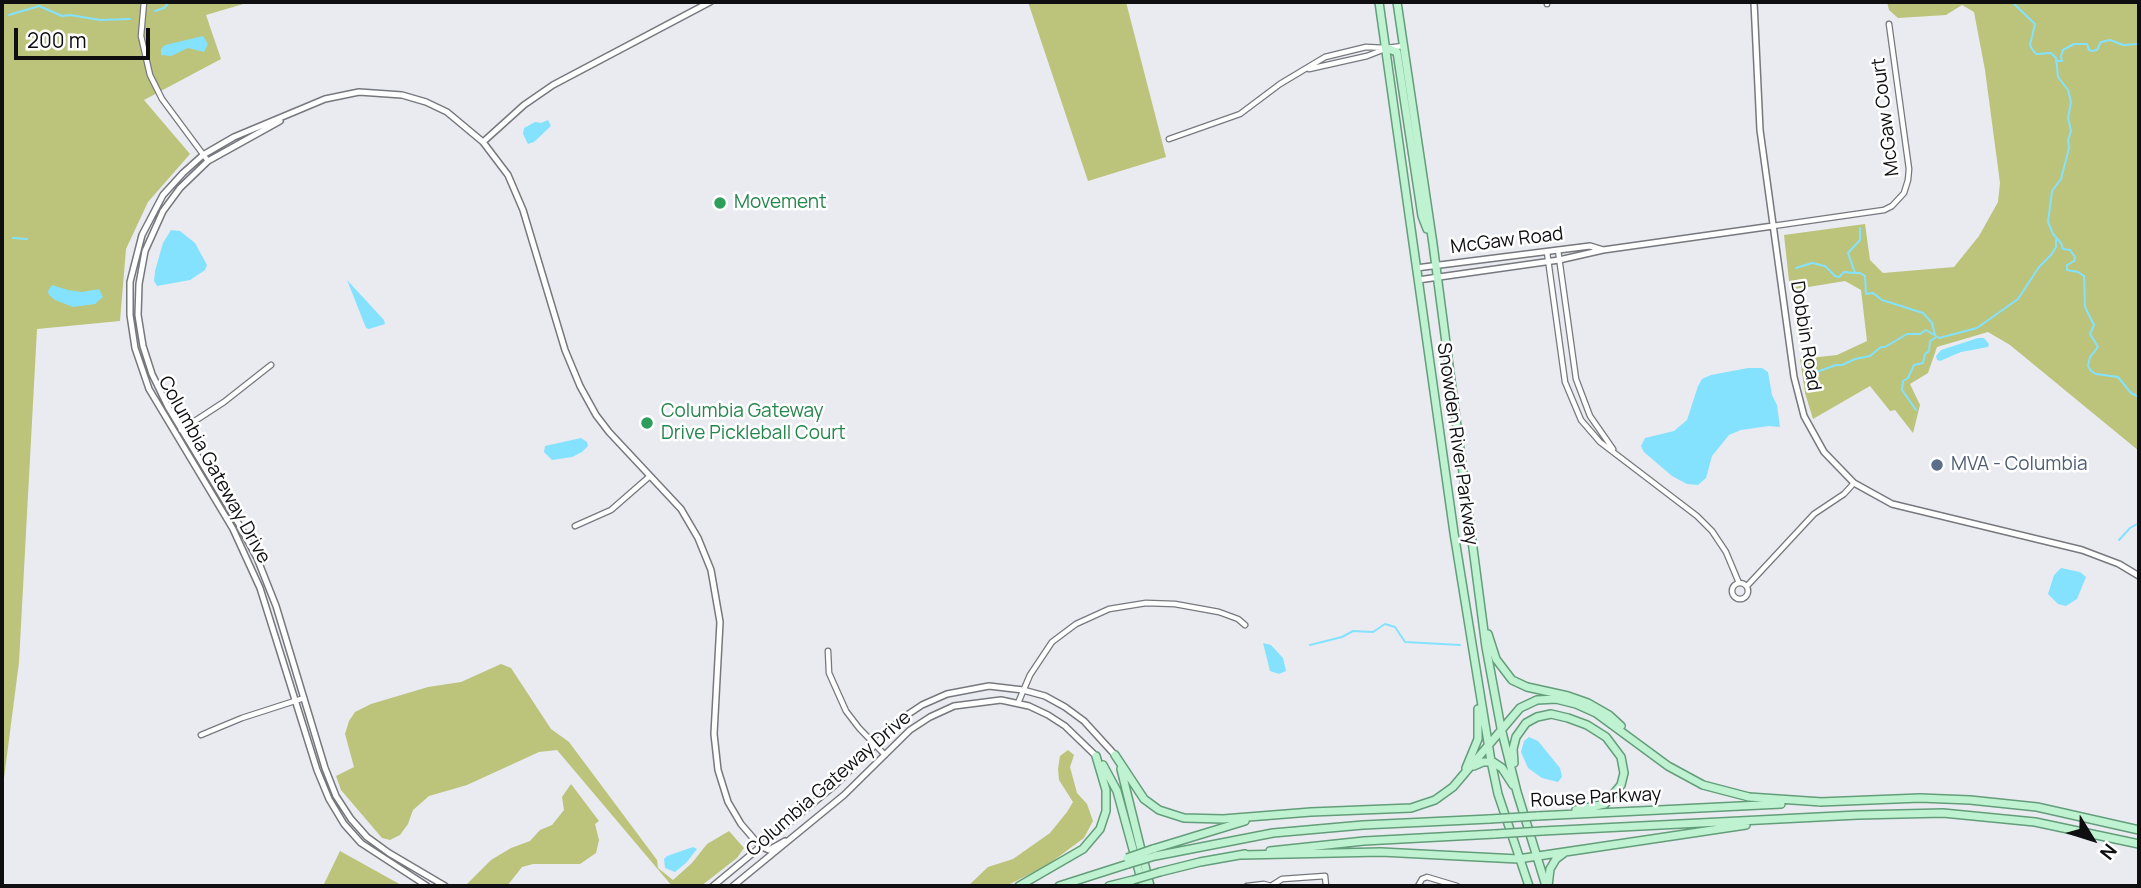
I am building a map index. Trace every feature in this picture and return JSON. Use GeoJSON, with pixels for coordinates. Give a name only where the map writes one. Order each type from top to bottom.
{"type":"FeatureCollection","features":[{"type":"Feature","properties":{"kind":"main road","name":"Snowden River Parkway"},"geometry":{"type":"LineString","coordinates":[[1379,2],[1463,598],[1498,794],[1529,886]]}},
{"type":"Feature","properties":{"kind":"main road","name":"Snowden River Parkway"},"geometry":{"type":"LineString","coordinates":[[1397,2],[1433,244],[1479,599],[1501,728],[1536,858],[1547,886]]}},
{"type":"Feature","properties":{"kind":"main road"},"geometry":{"type":"LineString","coordinates":[[1386,48],[1397,52],[1422,216],[1433,244]]}},
{"type":"Feature","properties":{"kind":"main road"},"geometry":{"type":"LineString","coordinates":[[1453,787],[1474,753],[1480,723],[1463,598]]}},
{"type":"Feature","properties":{"kind":"main road"},"geometry":{"type":"LineString","coordinates":[[1479,599],[1491,647],[1506,674],[1527,687],[1588,703],[1618,722],[1628,735]]}},
{"type":"Feature","properties":{"kind":"main road"},"geometry":{"type":"LineString","coordinates":[[1115,755],[1144,799],[1166,813],[1184,818],[1209,820],[1411,808],[1435,800],[1453,787],[1512,715],[1527,704],[1556,699],[1586,708],[1628,735],[1668,766],[1715,789],[1749,797],[1822,802]]}},
{"type":"Feature","properties":{"kind":"main road"},"geometry":{"type":"LineString","coordinates":[[1517,792],[1514,743],[1521,728],[1537,717],[1559,715],[1578,721],[1597,731],[1618,750],[1624,773],[1621,785],[1610,800],[1598,807],[1536,816]]}},
{"type":"Feature","properties":{"kind":"main road"},"geometry":{"type":"LineString","coordinates":[[1115,755],[1122,773],[1150,886]]}},
{"type":"Feature","properties":{"kind":"main road"},"geometry":{"type":"LineString","coordinates":[[1019,886],[1083,849],[1100,829],[1106,811],[1106,790],[1096,756]]}},
{"type":"Feature","properties":{"kind":"main road"},"geometry":{"type":"LineString","coordinates":[[1096,756],[1117,791],[1143,886]]}},
{"type":"Feature","properties":{"kind":"main road"},"geometry":{"type":"LineString","coordinates":[[1472,767],[1491,761],[1502,768],[1517,792]]}},
{"type":"Feature","properties":{"kind":"main road","name":"Rouse Parkway"},"geometry":{"type":"LineString","coordinates":[[1059,886],[1154,853],[1273,833],[1363,825],[1943,798],[2037,807],[2139,827]]}},
{"type":"Feature","properties":{"kind":"main road","name":"Rouse Parkway"},"geometry":{"type":"LineString","coordinates":[[1109,886],[1242,855],[1364,841],[1813,817],[1922,813],[1992,816],[2067,827],[2139,844]]}},
{"type":"Feature","properties":{"kind":"main road"},"geometry":{"type":"LineString","coordinates":[[1154,853],[1216,829],[1277,815]]}},
{"type":"Feature","properties":{"kind":"main road"},"geometry":{"type":"LineString","coordinates":[[1242,855],[1381,852],[1536,858],[1692,832],[1813,817]]}},
{"type":"Feature","properties":{"kind":"main road"},"geometry":{"type":"LineString","coordinates":[[1547,886],[1550,869],[1564,853]]}},
{"type":"Feature","properties":{"kind":"main road"},"geometry":{"type":"LineString","coordinates":[[1119,886],[1133,880]]}},
{"type":"Feature","properties":{"kind":"street"},"geometry":{"type":"LineString","coordinates":[[144,2],[141,36],[150,75],[162,99],[208,161]]}},
{"type":"Feature","properties":{"kind":"street"},"geometry":{"type":"LineString","coordinates":[[483,142],[524,105],[553,85],[710,2]]}},
{"type":"Feature","properties":{"kind":"street","name":"Dobbin Road"},"geometry":{"type":"LineString","coordinates":[[1754,2],[1760,130],[1799,402],[1809,428],[1824,452],[1854,483],[1892,504],[2082,550],[2119,564],[2139,576]]}},
{"type":"Feature","properties":{"kind":"street","name":"McGaw Court"},"geometry":{"type":"LineString","coordinates":[[1773,226],[1884,210],[1892,206],[1904,193],[1909,169],[1889,24]]}},
{"type":"Feature","properties":{"kind":"street"},"geometry":{"type":"LineString","coordinates":[[1169,139],[1232,118],[1325,57],[1366,47],[1404,46]]}},
{"type":"Feature","properties":{"kind":"street"},"geometry":{"type":"LineString","coordinates":[[1304,70],[1367,56],[1386,48]]}},
{"type":"Feature","properties":{"kind":"street","name":"Columbia Gateway Drive"},"geometry":{"type":"LineString","coordinates":[[427,886],[373,852],[343,823],[323,787],[268,610],[249,561],[233,529],[154,401],[139,362],[130,315],[130,282],[137,248],[155,207],[174,182],[203,155],[233,137],[311,105],[359,92],[401,95],[426,102],[447,112],[483,142],[508,175],[520,203],[568,359],[580,386],[604,426],[681,509],[698,538],[711,570],[720,621],[714,734],[718,770],[728,802],[741,824],[760,846]]}},
{"type":"Feature","properties":{"kind":"street","name":"Columbia Gateway Drive"},"geometry":{"type":"LineString","coordinates":[[311,105],[208,161],[180,188],[163,211],[145,251],[139,284],[138,315],[156,386],[257,558],[275,606],[331,784],[351,819],[378,846],[444,886]]}},
{"type":"Feature","properties":{"kind":"street","name":"McGaw Road"},"geometry":{"type":"LineString","coordinates":[[1418,280],[1773,226]]}},
{"type":"Feature","properties":{"kind":"street","name":"McGaw Road"},"geometry":{"type":"LineString","coordinates":[[1416,268],[1590,246],[1603,250]]}},
{"type":"Feature","properties":{"kind":"street"},"geometry":{"type":"LineString","coordinates":[[1558,250],[1572,357],[1580,392],[1590,416],[1618,455]]}},
{"type":"Feature","properties":{"kind":"street"},"geometry":{"type":"LineString","coordinates":[[1547,251],[1561,358],[1570,396],[1581,420],[1592,435],[1697,516],[1712,531],[1726,552],[1739,583],[1747,586]]}},
{"type":"Feature","properties":{"kind":"street"},"geometry":{"type":"LineString","coordinates":[[174,434],[224,402],[271,365]]}},
{"type":"Feature","properties":{"kind":"street"},"geometry":{"type":"LineString","coordinates":[[575,526],[611,510],[651,475]]}},
{"type":"Feature","properties":{"kind":"street"},"geometry":{"type":"LineString","coordinates":[[1739,583],[1734,585],[1732,592],[1738,598],[1747,595],[1747,586],[1814,514],[1844,494],[1854,483]]}},
{"type":"Feature","properties":{"kind":"street"},"geometry":{"type":"LineString","coordinates":[[1018,703],[1037,663],[1052,642],[1076,624],[1109,609],[1146,603],[1175,604],[1219,612],[1245,625]]}},
{"type":"Feature","properties":{"kind":"street"},"geometry":{"type":"LineString","coordinates":[[828,651],[827,666],[841,701],[853,720],[885,755]]}},
{"type":"Feature","properties":{"kind":"street","name":"Columbia Gateway Drive"},"geometry":{"type":"LineString","coordinates":[[713,886],[835,785],[911,712],[947,694],[989,686],[1045,696],[1075,713],[1115,755]]}},
{"type":"Feature","properties":{"kind":"street"},"geometry":{"type":"LineString","coordinates":[[201,735],[303,698]]}},
{"type":"Feature","properties":{"kind":"street","name":"Columbia Gateway Drive"},"geometry":{"type":"LineString","coordinates":[[733,886],[844,795],[910,730],[941,711],[978,702],[1018,703],[1040,710],[1055,719],[1096,756]]}},
{"type":"Feature","properties":{"kind":"street"},"geometry":{"type":"LineString","coordinates":[[760,846],[772,849],[802,830]]}},
{"type":"Feature","properties":{"kind":"street"},"geometry":{"type":"LineString","coordinates":[[1247,886],[1271,886],[1282,879],[1325,876],[1326,886]]}},
{"type":"Feature","properties":{"kind":"street"},"geometry":{"type":"LineString","coordinates":[[1418,886],[1422,879],[1427,877],[1457,886]]}},
{"type":"Feature","properties":{"kind":"green space"},"geometry":{"type":"Polygon","coordinates":[[[2,2],[250,2],[206,15],[221,59],[144,100],[190,154],[148,202],[126,249],[120,321],[37,329],[19,662],[2,794],[2,2]]]}},
{"type":"Feature","properties":{"kind":"green space"},"geometry":{"type":"Polygon","coordinates":[[[1028,2],[1126,2],[1166,157],[1088,181],[1028,2]]]}},
{"type":"Feature","properties":{"kind":"green space"},"geometry":{"type":"Polygon","coordinates":[[[1887,2],[2139,2],[2139,451],[2010,345],[1988,332],[1937,347],[1928,373],[1910,384],[1920,405],[1913,433],[1895,410],[1890,411],[1870,386],[1813,419],[1805,393],[1800,359],[1837,355],[1867,341],[1861,290],[1845,281],[1790,290],[1784,235],[1865,224],[1870,260],[1883,273],[1954,267],[1979,236],[1998,202],[2000,183],[1985,70],[1974,12],[1962,5],[1946,15],[1898,18],[1889,10],[1887,2]]]}},
{"type":"Feature","properties":{"kind":"green space"},"geometry":{"type":"Polygon","coordinates":[[[501,664],[511,668],[551,729],[569,742],[657,860],[658,868],[673,880],[692,863],[707,844],[729,831],[744,848],[737,858],[701,886],[672,886],[557,750],[539,752],[467,785],[429,796],[413,810],[400,835],[390,840],[382,838],[341,790],[336,776],[354,767],[345,734],[355,712],[371,704],[428,687],[461,682],[501,664]]]}},
{"type":"Feature","properties":{"kind":"green space"},"geometry":{"type":"Polygon","coordinates":[[[1068,750],[1074,755],[1070,767],[1077,793],[1087,804],[1093,821],[1084,838],[1046,866],[1006,886],[968,886],[988,867],[1013,859],[1050,833],[1067,812],[1073,802],[1059,780],[1058,769],[1060,756],[1068,750]]]}},
{"type":"Feature","properties":{"kind":"green space"},"geometry":{"type":"Polygon","coordinates":[[[571,784],[599,821],[595,824],[599,840],[596,853],[580,864],[533,864],[522,867],[507,886],[467,886],[491,860],[530,841],[540,830],[552,825],[564,810],[562,797],[571,784]]]}},
{"type":"Feature","properties":{"kind":"green space"},"geometry":{"type":"Polygon","coordinates":[[[340,851],[403,886],[323,886],[340,851]]]}},
{"type":"Feature","properties":{"kind":"water"},"geometry":{"type":"Polygon","coordinates":[[[203,36],[208,44],[204,52],[188,48],[171,56],[161,55],[161,49],[165,45],[203,36]]]}},
{"type":"Feature","properties":{"kind":"water"},"geometry":{"type":"Polygon","coordinates":[[[548,120],[551,126],[534,142],[528,144],[523,134],[524,128],[535,122],[548,120]]]}},
{"type":"Feature","properties":{"kind":"water"},"geometry":{"type":"Polygon","coordinates":[[[171,230],[180,231],[195,243],[207,265],[205,270],[190,280],[157,286],[154,281],[155,271],[163,243],[171,230]]]}},
{"type":"Feature","properties":{"kind":"water"},"geometry":{"type":"Polygon","coordinates":[[[347,280],[384,320],[385,324],[366,328],[347,280]]]}},
{"type":"Feature","properties":{"kind":"water"},"geometry":{"type":"Polygon","coordinates":[[[52,285],[82,292],[99,289],[103,297],[95,304],[73,307],[49,295],[48,291],[52,285]]]}},
{"type":"Feature","properties":{"kind":"water"},"geometry":{"type":"Polygon","coordinates":[[[1984,338],[1989,344],[1988,347],[1937,360],[1936,356],[1941,350],[1984,338]]]}},
{"type":"Feature","properties":{"kind":"water"},"geometry":{"type":"Polygon","coordinates":[[[1748,368],[1762,368],[1768,372],[1780,427],[1741,430],[1729,435],[1712,456],[1706,478],[1698,485],[1687,484],[1672,476],[1644,452],[1641,446],[1645,438],[1674,431],[1687,420],[1702,379],[1748,368]]]}},
{"type":"Feature","properties":{"kind":"water"},"geometry":{"type":"Polygon","coordinates":[[[581,438],[588,446],[572,457],[552,460],[544,452],[545,446],[581,438]]]}},
{"type":"Feature","properties":{"kind":"water"},"geometry":{"type":"Polygon","coordinates":[[[2061,568],[2080,572],[2086,577],[2077,599],[2066,606],[2058,604],[2048,594],[2054,575],[2061,568]]]}},
{"type":"Feature","properties":{"kind":"water"},"geometry":{"type":"Polygon","coordinates":[[[1263,643],[1271,645],[1283,658],[1286,671],[1279,674],[1270,671],[1263,643]]]}},
{"type":"Feature","properties":{"kind":"water"},"geometry":{"type":"Polygon","coordinates":[[[1529,737],[1538,741],[1560,768],[1562,777],[1558,782],[1542,778],[1528,768],[1521,752],[1524,741],[1529,737]]]}},
{"type":"Feature","properties":{"kind":"water"},"geometry":{"type":"Polygon","coordinates":[[[693,847],[697,849],[675,872],[665,868],[664,859],[667,856],[693,847]]]}},
{"type":"Feature","properties":{"kind":"waterway"},"geometry":{"type":"LineString","coordinates":[[155,11],[164,8],[169,2]]}},
{"type":"Feature","properties":{"kind":"waterway"},"geometry":{"type":"LineString","coordinates":[[2012,2],[2035,24],[2030,45],[2032,49],[2036,54],[2051,53],[2056,58],[2058,77],[2068,90],[2071,102],[2068,118],[2071,131],[2069,148],[2061,179],[2052,191],[2048,222],[2063,249],[2070,250],[2075,257],[2074,261],[2067,265],[2067,270],[2084,276],[2085,307],[2094,325],[2090,334],[2098,347],[2090,357],[2088,366],[2096,374],[2118,377],[2131,393],[2139,397]]}},
{"type":"Feature","properties":{"kind":"waterway"},"geometry":{"type":"LineString","coordinates":[[9,15],[39,6],[62,16],[100,20],[130,19]]}},
{"type":"Feature","properties":{"kind":"waterway"},"geometry":{"type":"LineString","coordinates":[[2056,61],[2062,61],[2063,50],[2074,44],[2087,44],[2092,51],[2097,50],[2101,42],[2110,40],[2123,45],[2139,42]]}},
{"type":"Feature","properties":{"kind":"waterway"},"geometry":{"type":"LineString","coordinates":[[1860,228],[1860,240],[1848,253],[1855,273],[1865,276],[1866,294],[1873,293],[1882,300],[1923,313],[1932,323],[1935,335]]}},
{"type":"Feature","properties":{"kind":"waterway"},"geometry":{"type":"LineString","coordinates":[[13,238],[27,239]]}},
{"type":"Feature","properties":{"kind":"waterway"},"geometry":{"type":"LineString","coordinates":[[1811,374],[1870,356],[1881,347],[1907,334],[1920,334],[1926,330],[1939,338],[1977,328],[2018,299],[2039,267],[2051,255],[2056,247],[2056,240]]}},
{"type":"Feature","properties":{"kind":"waterway"},"geometry":{"type":"LineString","coordinates":[[1796,268],[1812,263],[1825,266],[1839,277],[1844,272],[1854,273]]}},
{"type":"Feature","properties":{"kind":"waterway"},"geometry":{"type":"LineString","coordinates":[[1916,410],[1902,390],[1903,381],[1908,378],[1914,365],[1923,363],[1930,341],[1935,338]]}},
{"type":"Feature","properties":{"kind":"waterway"},"geometry":{"type":"LineString","coordinates":[[2119,540],[2139,523]]}},
{"type":"Feature","properties":{"kind":"waterway"},"geometry":{"type":"LineString","coordinates":[[1310,645],[1342,637],[1353,631],[1373,632],[1385,624],[1395,627],[1405,642],[1460,645]]}},
{"type":"Feature","properties":{"kind":"place","name":"Movement"},"geometry":{"type":"Point","coordinates":[720,203]}},
{"type":"Feature","properties":{"kind":"place","name":"Columbia Gateway Drive Pickleball Court"},"geometry":{"type":"Point","coordinates":[647,423]}},
{"type":"Feature","properties":{"kind":"place","name":"MVA - Columbia"},"geometry":{"type":"Point","coordinates":[1937,465]}}]}
